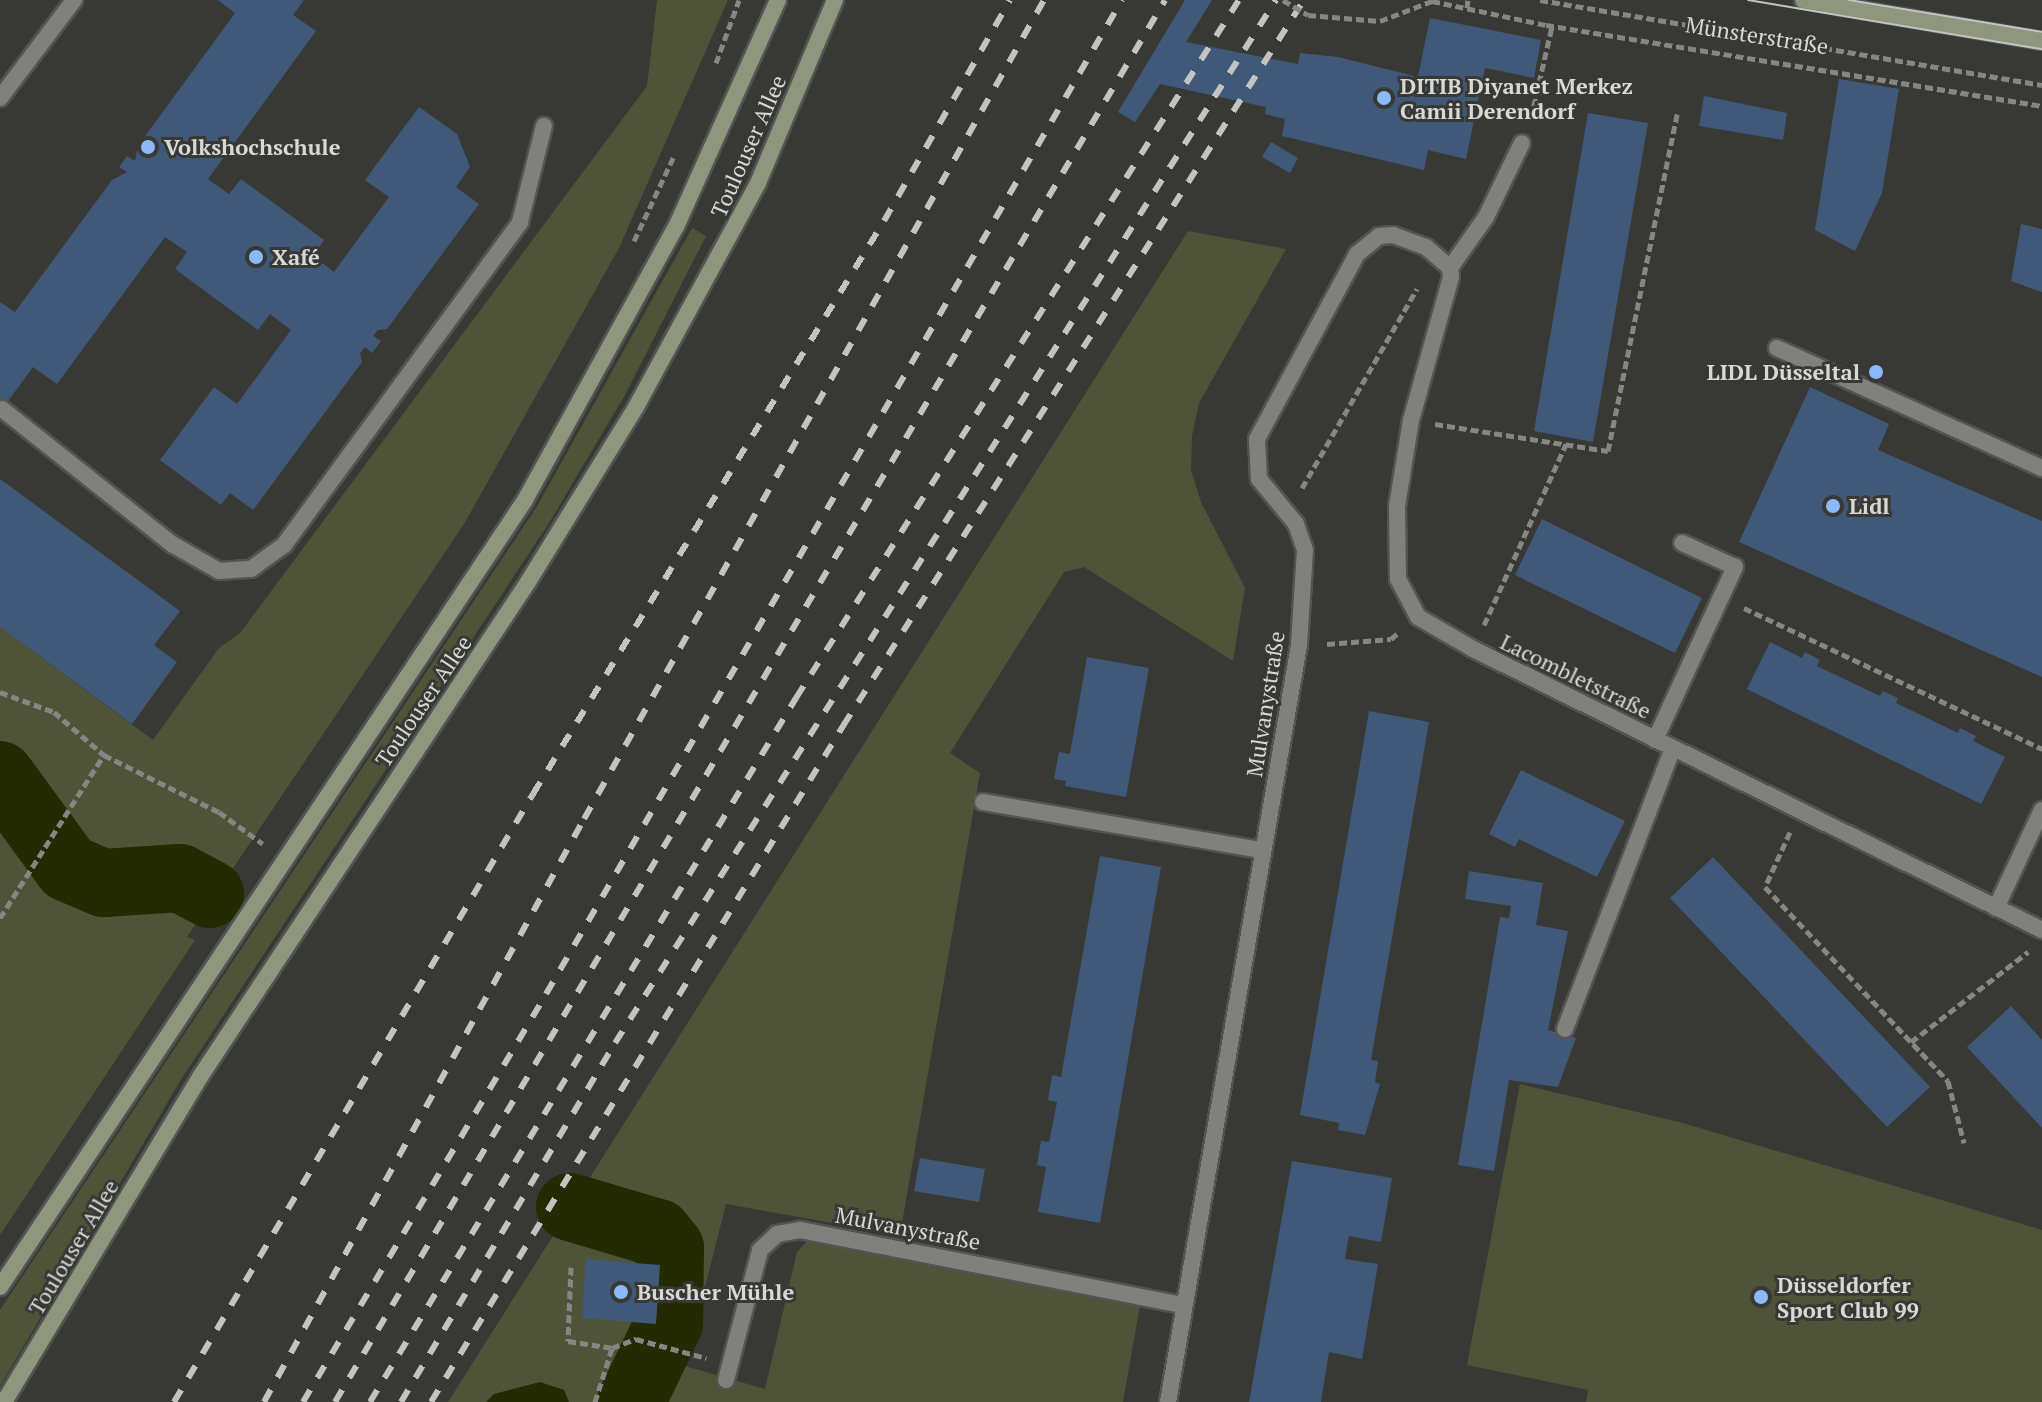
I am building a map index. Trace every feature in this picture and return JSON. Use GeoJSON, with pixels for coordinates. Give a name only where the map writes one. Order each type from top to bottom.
{"type":"FeatureCollection","features":[{"type":"Feature","properties":{"kind":"main road","name":"Toulouser Allee"},"geometry":{"type":"LineString","coordinates":[[0,1287],[493,551],[599,374],[711,157],[778,0]]}},
{"type":"Feature","properties":{"kind":"main road","name":"Toulouser Allee"},"geometry":{"type":"LineString","coordinates":[[4,1402],[200,1077],[528,582],[636,407],[758,183],[835,0]]}},
{"type":"Feature","properties":{"kind":"main road","name":"Münsterstraße"},"geometry":{"type":"LineString","coordinates":[[1803,0],[2042,41]]}},
{"type":"Feature","properties":{"kind":"street"},"geometry":{"type":"LineString","coordinates":[[0,98],[74,0]]}},
{"type":"Feature","properties":{"kind":"street"},"geometry":{"type":"LineString","coordinates":[[2,409],[172,544],[219,571],[251,569],[284,545],[520,222],[544,126]]}},
{"type":"Feature","properties":{"kind":"street"},"geometry":{"type":"LineString","coordinates":[[1418,617],[1398,579],[1397,506],[1411,420],[1451,284],[1450,268],[1486,217],[1522,143]]}},
{"type":"Feature","properties":{"kind":"street","name":"Mulvanystraße"},"geometry":{"type":"LineString","coordinates":[[1168,1402],[1299,645],[1305,550],[1288,513],[1259,479],[1257,439],[1357,254],[1379,236],[1393,235],[1426,247],[1450,268]]}},
{"type":"Feature","properties":{"kind":"street"},"geometry":{"type":"LineString","coordinates":[[1777,348],[2042,468]]}},
{"type":"Feature","properties":{"kind":"street"},"geometry":{"type":"LineString","coordinates":[[1655,740],[1735,567],[1682,543]]}},
{"type":"Feature","properties":{"kind":"street","name":"Lacombletstraße"},"geometry":{"type":"LineString","coordinates":[[1418,617],[1473,649],[2042,930]]}},
{"type":"Feature","properties":{"kind":"street"},"geometry":{"type":"LineString","coordinates":[[1565,1029],[1673,748]]}},
{"type":"Feature","properties":{"kind":"street"},"geometry":{"type":"LineString","coordinates":[[983,802],[1262,850]]}},
{"type":"Feature","properties":{"kind":"street"},"geometry":{"type":"LineString","coordinates":[[1996,908],[2042,810]]}},
{"type":"Feature","properties":{"kind":"street","name":"Mulvanystraße"},"geometry":{"type":"LineString","coordinates":[[726,1380],[760,1250],[777,1234],[800,1230],[1184,1305]]}},
{"type":"Feature","properties":{"kind":"path"},"geometry":{"type":"LineString","coordinates":[[713,71],[739,0]]}},
{"type":"Feature","properties":{"kind":"path","name":"Münsterstraße"},"geometry":{"type":"LineString","coordinates":[[1283,0],[1308,15],[1380,21],[1432,1],[1549,25],[2042,106]]}},
{"type":"Feature","properties":{"kind":"path"},"geometry":{"type":"LineString","coordinates":[[1467,8],[1468,0]]}},
{"type":"Feature","properties":{"kind":"path","name":"Münsterstraße"},"geometry":{"type":"LineString","coordinates":[[1540,0],[2042,85]]}},
{"type":"Feature","properties":{"kind":"path"},"geometry":{"type":"LineString","coordinates":[[1539,93],[1549,25]]}},
{"type":"Feature","properties":{"kind":"path"},"geometry":{"type":"LineString","coordinates":[[1411,420],[1608,451],[1678,111]]}},
{"type":"Feature","properties":{"kind":"path"},"geometry":{"type":"LineString","coordinates":[[629,250],[675,154]]}},
{"type":"Feature","properties":{"kind":"path"},"geometry":{"type":"LineString","coordinates":[[1288,513],[1418,288],[1450,268]]}},
{"type":"Feature","properties":{"kind":"path"},"geometry":{"type":"LineString","coordinates":[[1473,649],[1566,444]]}},
{"type":"Feature","properties":{"kind":"path"},"geometry":{"type":"LineString","coordinates":[[1721,597],[2042,749]]}},
{"type":"Feature","properties":{"kind":"path"},"geometry":{"type":"LineString","coordinates":[[1299,645],[1391,639],[1418,617]]}},
{"type":"Feature","properties":{"kind":"path"},"geometry":{"type":"LineString","coordinates":[[0,692],[54,712],[104,755],[219,812],[285,863]]}},
{"type":"Feature","properties":{"kind":"path"},"geometry":{"type":"LineString","coordinates":[[0,918],[104,755]]}},
{"type":"Feature","properties":{"kind":"path"},"geometry":{"type":"LineString","coordinates":[[1800,811],[1765,887],[1948,1081],[1964,1143]]}},
{"type":"Feature","properties":{"kind":"path"},"geometry":{"type":"LineString","coordinates":[[255,856],[272,830]]}},
{"type":"Feature","properties":{"kind":"path"},"geometry":{"type":"LineString","coordinates":[[1911,1042],[2030,950]]}},
{"type":"Feature","properties":{"kind":"path"},"geometry":{"type":"LineString","coordinates":[[571,1267],[568,1341],[612,1348],[636,1339],[681,1351]]}},
{"type":"Feature","properties":{"kind":"path"},"geometry":{"type":"LineString","coordinates":[[595,1402],[612,1348]]}},
{"type":"Feature","properties":{"kind":"shaded area"},"geometry":{"type":"Polygon","coordinates":[[[657,0],[728,0],[619,248],[464,524],[187,937],[195,940],[0,1235],[0,627],[153,740],[219,648],[240,633],[647,86],[657,0]]]}},
{"type":"Feature","properties":{"kind":"shaded area"},"geometry":{"type":"Polygon","coordinates":[[[692,228],[706,236],[625,395],[549,523],[182,1078],[0,1386],[0,1310],[536,508],[692,228]]]}},
{"type":"Feature","properties":{"kind":"shaded area"},"geometry":{"type":"Polygon","coordinates":[[[1188,231],[1286,249],[1199,403],[1192,436],[1191,470],[1201,502],[1245,588],[1233,661],[1084,567],[1064,572],[950,753],[980,773],[900,1235],[726,1204],[685,1366],[765,1389],[797,1252],[811,1237],[1140,1305],[1123,1402],[448,1402],[1188,231]]]}},
{"type":"Feature","properties":{"kind":"shaded area","name":"Düsseldorfer Sport Club 99"},"geometry":{"type":"Polygon","coordinates":[[[1520,1084],[1683,1123],[2042,1230],[2042,1402],[1586,1402],[1588,1390],[1467,1365],[1520,1084]]]}},
{"type":"Feature","properties":{"kind":"shaded area"},"geometry":{"type":"Polygon","coordinates":[[[540,1382],[564,1390],[569,1402],[486,1402],[494,1394],[540,1382]]]}},
{"type":"Feature","properties":{"kind":"building"},"geometry":{"type":"Polygon","coordinates":[[[218,0],[304,0],[293,15],[316,31],[208,179],[229,194],[241,179],[324,240],[313,256],[334,272],[389,197],[365,180],[419,107],[457,134],[470,167],[456,187],[479,204],[387,329],[378,330],[373,336],[381,341],[372,353],[365,347],[360,353],[362,362],[253,510],[230,493],[221,505],[160,460],[214,387],[237,404],[291,330],[270,314],[258,330],[175,269],[187,252],[165,237],[57,384],[33,367],[0,412],[0,302],[15,312],[112,180],[127,172],[119,167],[127,156],[135,161],[138,146],[235,13],[218,0]]]}},
{"type":"Feature","properties":{"kind":"building","name":"DITIB Diyanet Merkez Camii Derendorf"},"geometry":{"type":"Polygon","coordinates":[[[1185,0],[1212,0],[1186,42],[1298,64],[1300,53],[1338,57],[1418,77],[1430,18],[1541,40],[1534,78],[1485,68],[1466,159],[1428,150],[1424,170],[1282,136],[1285,119],[1265,114],[1266,107],[1160,84],[1135,122],[1118,112],[1185,0]]]}},
{"type":"Feature","properties":{"kind":"building"},"geometry":{"type":"Polygon","coordinates":[[[1839,79],[1899,89],[1882,193],[1855,251],[1815,230],[1839,79]]]}},
{"type":"Feature","properties":{"kind":"building"},"geometry":{"type":"Polygon","coordinates":[[[1704,96],[1787,113],[1783,140],[1699,126],[1704,96]]]}},
{"type":"Feature","properties":{"kind":"building"},"geometry":{"type":"Polygon","coordinates":[[[1588,113],[1648,123],[1593,442],[1534,431],[1588,113]]]}},
{"type":"Feature","properties":{"kind":"building"},"geometry":{"type":"Polygon","coordinates":[[[1271,142],[1298,158],[1290,173],[1262,157],[1271,142]]]}},
{"type":"Feature","properties":{"kind":"building"},"geometry":{"type":"Polygon","coordinates":[[[2021,224],[2042,229],[2042,292],[2011,281],[2021,224]]]}},
{"type":"Feature","properties":{"kind":"building"},"geometry":{"type":"Polygon","coordinates":[[[1810,387],[1889,424],[1878,450],[2042,521],[2042,677],[1739,542],[1810,387]]]}},
{"type":"Feature","properties":{"kind":"building"},"geometry":{"type":"Polygon","coordinates":[[[0,479],[180,611],[154,645],[177,662],[132,724],[0,627],[0,479]]]}},
{"type":"Feature","properties":{"kind":"building"},"geometry":{"type":"Polygon","coordinates":[[[1542,519],[1702,598],[1675,653],[1515,575],[1542,519]]]}},
{"type":"Feature","properties":{"kind":"building"},"geometry":{"type":"Polygon","coordinates":[[[1770,642],[1802,658],[1805,652],[1820,660],[1817,666],[1880,696],[1883,691],[1898,698],[1896,703],[1958,733],[1960,728],[1976,736],[1973,741],[2005,757],[1981,804],[1747,689],[1770,642]]]}},
{"type":"Feature","properties":{"kind":"building"},"geometry":{"type":"Polygon","coordinates":[[[1087,657],[1149,668],[1126,797],[1065,786],[1066,781],[1054,779],[1059,752],[1070,754],[1087,657]]]}},
{"type":"Feature","properties":{"kind":"building"},"geometry":{"type":"Polygon","coordinates":[[[1369,711],[1429,722],[1371,1060],[1378,1061],[1375,1082],[1380,1084],[1365,1135],[1338,1130],[1339,1123],[1300,1115],[1369,711]]]}},
{"type":"Feature","properties":{"kind":"building"},"geometry":{"type":"Polygon","coordinates":[[[1521,770],[1625,821],[1597,877],[1519,839],[1515,847],[1489,834],[1521,770]]]}},
{"type":"Feature","properties":{"kind":"building"},"geometry":{"type":"Polygon","coordinates":[[[1100,856],[1161,867],[1100,1223],[1038,1212],[1046,1167],[1037,1165],[1041,1141],[1049,1142],[1057,1102],[1048,1100],[1052,1075],[1061,1077],[1100,856]]]}},
{"type":"Feature","properties":{"kind":"building"},"geometry":{"type":"Polygon","coordinates":[[[1713,857],[1930,1087],[1887,1127],[1670,898],[1713,857]]]}},
{"type":"Feature","properties":{"kind":"building"},"geometry":{"type":"Polygon","coordinates":[[[1469,871],[1543,883],[1536,925],[1568,931],[1548,1030],[1576,1038],[1558,1087],[1509,1080],[1494,1171],[1458,1165],[1500,917],[1509,918],[1511,906],[1465,899],[1469,871]]]}},
{"type":"Feature","properties":{"kind":"building"},"geometry":{"type":"Polygon","coordinates":[[[2011,1006],[2042,1040],[2042,1128],[1967,1047],[2011,1006]]]}},
{"type":"Feature","properties":{"kind":"building"},"geometry":{"type":"Polygon","coordinates":[[[920,1158],[985,1169],[979,1202],[914,1191],[920,1158]]]}},
{"type":"Feature","properties":{"kind":"building"},"geometry":{"type":"Polygon","coordinates":[[[1292,1161],[1392,1178],[1381,1242],[1349,1236],[1347,1246],[1345,1259],[1378,1264],[1362,1359],[1329,1352],[1321,1402],[1249,1402],[1292,1161]]]}},
{"type":"Feature","properties":{"kind":"building","name":"Buscher Mühle"},"geometry":{"type":"Polygon","coordinates":[[[586,1259],[660,1265],[656,1324],[582,1318],[586,1259]]]}},
{"type":"Feature","properties":{"kind":"waterway"},"geometry":{"type":"LineString","coordinates":[[0,775],[68,868],[104,883],[180,878],[210,894]]}},
{"type":"Feature","properties":{"kind":"waterway"},"geometry":{"type":"LineString","coordinates":[[570,1207],[658,1233],[670,1248],[669,1323],[631,1402]]}},
{"type":"Feature","properties":{"kind":"tram line"},"geometry":{"type":"LineString","coordinates":[[1748,0],[2042,49]]}},
{"type":"Feature","properties":{"kind":"tram line"},"geometry":{"type":"LineString","coordinates":[[1849,0],[2042,32]]}},
{"type":"Feature","properties":{"kind":"railway"},"geometry":{"type":"LineString","coordinates":[[174,1402],[533,794],[884,221],[1010,0]]}},
{"type":"Feature","properties":{"kind":"railway"},"geometry":{"type":"LineString","coordinates":[[264,1402],[584,819],[1044,0]]}},
{"type":"Feature","properties":{"kind":"railway"},"geometry":{"type":"LineString","coordinates":[[303,1402],[546,994],[1122,0]]}},
{"type":"Feature","properties":{"kind":"railway"},"geometry":{"type":"LineString","coordinates":[[335,1402],[1165,0]]}},
{"type":"Feature","properties":{"kind":"railway"},"geometry":{"type":"LineString","coordinates":[[370,1402],[796,698],[1239,0]]}},
{"type":"Feature","properties":{"kind":"railway"},"geometry":{"type":"LineString","coordinates":[[401,1402],[615,1043],[1276,0]]}},
{"type":"Feature","properties":{"kind":"railway"},"geometry":{"type":"LineString","coordinates":[[431,1402],[843,726],[1304,0]]}},
{"type":"Feature","properties":{"kind":"place","name":"DITIB Diyanet Merkez Camii Derendorf"},"geometry":{"type":"Point","coordinates":[1384,98]}},
{"type":"Feature","properties":{"kind":"place","name":"Volkshochschule"},"geometry":{"type":"Point","coordinates":[148,147]}},
{"type":"Feature","properties":{"kind":"place","name":"Xafé"},"geometry":{"type":"Point","coordinates":[256,257]}},
{"type":"Feature","properties":{"kind":"place","name":"LIDL Düsseltal"},"geometry":{"type":"Point","coordinates":[1876,372]}},
{"type":"Feature","properties":{"kind":"place","name":"Lidl"},"geometry":{"type":"Point","coordinates":[1833,506]}},
{"type":"Feature","properties":{"kind":"place","name":"Buscher Mühle"},"geometry":{"type":"Point","coordinates":[621,1292]}},
{"type":"Feature","properties":{"kind":"place","name":"Düsseldorfer Sport Club 99"},"geometry":{"type":"Point","coordinates":[1761,1297]}}]}
